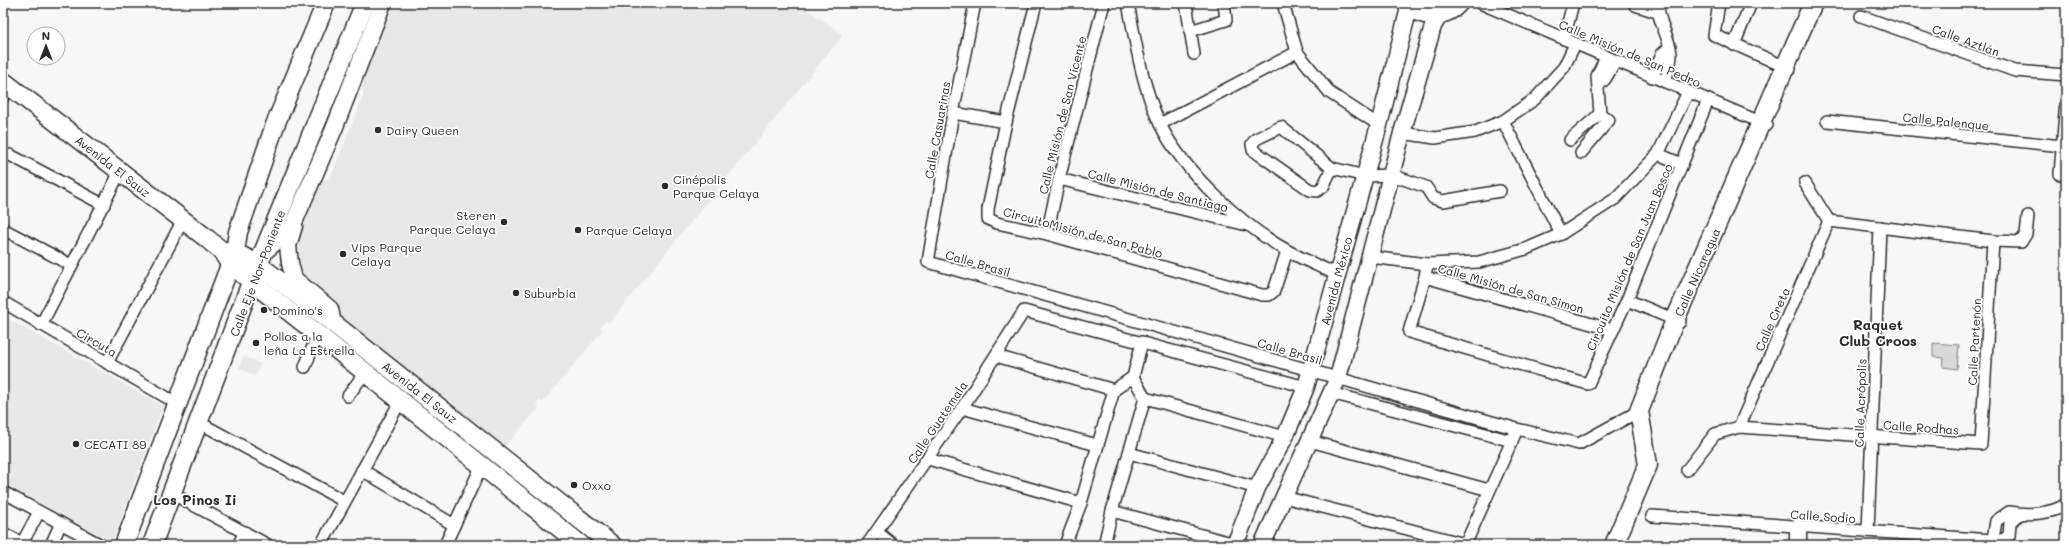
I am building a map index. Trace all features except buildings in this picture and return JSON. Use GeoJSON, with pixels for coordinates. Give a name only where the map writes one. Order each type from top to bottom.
{"type":"FeatureCollection","features":[{"type":"Feature","properties":{"kind":"main road"},"geometry":{"type":"LineString","coordinates":[[125,545],[178,404],[275,125],[326,3]]}},
{"type":"Feature","properties":{"kind":"main road","name":"Calle Eje Nor-Poniente"},"geometry":{"type":"LineString","coordinates":[[153,542],[171,493],[200,423],[258,266],[365,3]]}},
{"type":"Feature","properties":{"kind":"main road","name":"Calle Nicaragua"},"geometry":{"type":"LineString","coordinates":[[1643,410],[1678,321],[1766,124],[1813,3]]}},
{"type":"Feature","properties":{"kind":"main road","name":"Calle Nicaragua"},"geometry":{"type":"LineString","coordinates":[[1789,68],[1820,3]]}},
{"type":"Feature","properties":{"kind":"main road","name":"Avenida El Sauz"},"geometry":{"type":"LineString","coordinates":[[4,88],[120,172],[229,256],[258,266],[334,324],[366,364],[401,400],[581,545]]}},
{"type":"Feature","properties":{"kind":"main road"},"geometry":{"type":"LineString","coordinates":[[205,237],[238,232]]}},
{"type":"Feature","properties":{"kind":"main road","name":"Avenida El Sauz"},"geometry":{"type":"LineString","coordinates":[[258,266],[318,333],[486,443],[612,545]]}},
{"type":"Feature","properties":{"kind":"main road"},"geometry":{"type":"LineString","coordinates":[[1614,545],[1648,464],[1643,410]]}},
{"type":"Feature","properties":{"kind":"main road"},"geometry":{"type":"LineString","coordinates":[[1623,545],[1658,466],[1643,410]]}},
{"type":"Feature","properties":{"kind":"main road"},"geometry":{"type":"LineString","coordinates":[[478,462],[486,443]]}},
{"type":"Feature","properties":{"kind":"main road"},"geometry":{"type":"LineString","coordinates":[[147,486],[146,498],[138,529],[139,532],[153,542]]}},
{"type":"Feature","properties":{"kind":"street"},"geometry":{"type":"LineString","coordinates":[[334,324],[330,309],[294,279],[288,246],[295,220],[334,129],[383,3]]}},
{"type":"Feature","properties":{"kind":"street","name":"Calle Casuarinas"},"geometry":{"type":"LineString","coordinates":[[928,262],[953,113],[975,3]]}},
{"type":"Feature","properties":{"kind":"street","name":"CircuitoMisión de San Pablo"},"geometry":{"type":"LineString","coordinates":[[1036,3],[1006,122],[988,209],[988,219],[997,223],[1047,234],[1262,295],[1269,295],[1274,290],[1287,251]]}},
{"type":"Feature","properties":{"kind":"street","name":"Calle Misión de San Vicente"},"geometry":{"type":"LineString","coordinates":[[1047,234],[1059,179],[1104,3]]}},
{"type":"Feature","properties":{"kind":"street"},"geometry":{"type":"LineString","coordinates":[[1128,3],[1141,69],[1160,124],[1178,153],[1210,191],[1250,226],[1287,251],[1338,275]]}},
{"type":"Feature","properties":{"kind":"street"},"geometry":{"type":"LineString","coordinates":[[1186,3],[1194,54]]}},
{"type":"Feature","properties":{"kind":"street"},"geometry":{"type":"LineString","coordinates":[[1190,31],[1226,20],[1224,3]]}},
{"type":"Feature","properties":{"kind":"street"},"geometry":{"type":"LineString","coordinates":[[1283,3],[1297,52],[1330,93],[1379,125]]}},
{"type":"Feature","properties":{"kind":"street"},"geometry":{"type":"LineString","coordinates":[[1407,5],[1423,15],[1439,16],[1456,8],[1460,3]]}},
{"type":"Feature","properties":{"kind":"street","name":"Calle Misión de San Pedro"},"geometry":{"type":"LineString","coordinates":[[1480,3],[1766,124]]}},
{"type":"Feature","properties":{"kind":"street"},"geometry":{"type":"LineString","coordinates":[[1564,39],[1573,3]]}},
{"type":"Feature","properties":{"kind":"street"},"geometry":{"type":"LineString","coordinates":[[1636,3],[1636,5],[1658,8],[1670,47],[1671,56],[1665,82]]}},
{"type":"Feature","properties":{"kind":"street"},"geometry":{"type":"LineString","coordinates":[[1719,3],[1714,35],[1789,68]]}},
{"type":"Feature","properties":{"kind":"street"},"geometry":{"type":"LineString","coordinates":[[1734,45],[1751,3]]}},
{"type":"Feature","properties":{"kind":"street","name":"Avenida México"},"geometry":{"type":"LineString","coordinates":[[1235,544],[1257,488],[1285,437],[1306,387],[1379,125],[1407,5]]}},
{"type":"Feature","properties":{"kind":"street"},"geometry":{"type":"LineString","coordinates":[[1262,545],[1338,378],[1402,133],[1433,26],[1439,16]]}},
{"type":"Feature","properties":{"kind":"street","name":"Calle Aztlán"},"geometry":{"type":"LineString","coordinates":[[1861,16],[2015,71],[2066,76]]}},
{"type":"Feature","properties":{"kind":"street"},"geometry":{"type":"LineString","coordinates":[[1402,133],[1434,138],[1474,132],[1503,121],[1535,99],[1564,67],[1575,44]]}},
{"type":"Feature","properties":{"kind":"street"},"geometry":{"type":"LineString","coordinates":[[1652,77],[1662,54],[1670,47]]}},
{"type":"Feature","properties":{"kind":"street"},"geometry":{"type":"LineString","coordinates":[[1160,124],[1297,52]]}},
{"type":"Feature","properties":{"kind":"street"},"geometry":{"type":"LineString","coordinates":[[1600,114],[1599,85],[1597,76],[1611,59]]}},
{"type":"Feature","properties":{"kind":"street"},"geometry":{"type":"LineString","coordinates":[[1370,257],[1427,264],[1479,262],[1526,249],[1561,234],[1615,199],[1658,154],[1688,92]]}},
{"type":"Feature","properties":{"kind":"street","name":"Circuito Misión de San Juan Bosco"},"geometry":{"type":"LineString","coordinates":[[1427,264],[1425,277],[1409,332],[1588,384],[1627,300],[1708,100]]}},
{"type":"Feature","properties":{"kind":"street"},"geometry":{"type":"LineString","coordinates":[[2063,174],[2062,146],[2066,101]]}},
{"type":"Feature","properties":{"kind":"street"},"geometry":{"type":"LineString","coordinates":[[953,113],[1006,122]]}},
{"type":"Feature","properties":{"kind":"street"},"geometry":{"type":"LineString","coordinates":[[1600,114],[1609,120],[1582,151],[1572,139],[1600,114]]}},
{"type":"Feature","properties":{"kind":"street"},"geometry":{"type":"LineString","coordinates":[[1503,121],[1561,234]]}},
{"type":"Feature","properties":{"kind":"street","name":"Calle Palenque"},"geometry":{"type":"LineString","coordinates":[[1827,121],[2062,146]]}},
{"type":"Feature","properties":{"kind":"street"},"geometry":{"type":"LineString","coordinates":[[1332,168],[1323,187],[1317,191],[1310,190],[1253,150],[1252,144],[1256,139],[1281,127],[1332,168],[1365,176],[1392,176],[1426,187],[1433,198],[1443,201],[1500,190]]}},
{"type":"Feature","properties":{"kind":"street"},"geometry":{"type":"LineString","coordinates":[[1658,154],[1682,164]]}},
{"type":"Feature","properties":{"kind":"street"},"geometry":{"type":"LineString","coordinates":[[10,155],[104,205]]}},
{"type":"Feature","properties":{"kind":"street"},"geometry":{"type":"LineString","coordinates":[[41,325],[120,172]]}},
{"type":"Feature","properties":{"kind":"street","name":"Calle Misión de Santiago"},"geometry":{"type":"LineString","coordinates":[[1059,179],[1250,226]]}},
{"type":"Feature","properties":{"kind":"street"},"geometry":{"type":"LineString","coordinates":[[1805,183],[1829,221],[1993,241],[2021,242],[2026,234],[2028,216]]}},
{"type":"Feature","properties":{"kind":"street"},"geometry":{"type":"LineString","coordinates":[[107,363],[183,220]]}},
{"type":"Feature","properties":{"kind":"street"},"geometry":{"type":"LineString","coordinates":[[258,266],[286,234],[295,220]]}},
{"type":"Feature","properties":{"kind":"street","name":"Calle Creta"},"geometry":{"type":"LineString","coordinates":[[1739,427],[1829,221]]}},
{"type":"Feature","properties":{"kind":"street","name":"Calle Acrópolis"},"geometry":{"type":"LineString","coordinates":[[1868,532],[1880,227]]}},
{"type":"Feature","properties":{"kind":"street"},"geometry":{"type":"LineString","coordinates":[[3,229],[71,265]]}},
{"type":"Feature","properties":{"kind":"street","name":"Calle Partenón"},"geometry":{"type":"LineString","coordinates":[[1981,444],[1993,241]]}},
{"type":"Feature","properties":{"kind":"street","name":"Calle Brasil"},"geometry":{"type":"LineString","coordinates":[[928,262],[1517,429],[1579,444],[1643,410]]}},
{"type":"Feature","properties":{"kind":"street","name":"Calle Misión de San Simon"},"geometry":{"type":"LineString","coordinates":[[1425,277],[1613,330]]}},
{"type":"Feature","properties":{"kind":"street"},"geometry":{"type":"LineString","coordinates":[[1627,300],[1678,321]]}},
{"type":"Feature","properties":{"kind":"street","name":"Circuta"},"geometry":{"type":"LineString","coordinates":[[3,302],[178,404]]}},
{"type":"Feature","properties":{"kind":"street","name":"Calle Guatemala"},"geometry":{"type":"LineString","coordinates":[[867,545],[928,459],[1024,311],[1142,342]]}},
{"type":"Feature","properties":{"kind":"street"},"geometry":{"type":"LineString","coordinates":[[305,367],[318,333]]}},
{"type":"Feature","properties":{"kind":"street"},"geometry":{"type":"LineString","coordinates":[[1065,545],[1081,503],[1114,390],[1133,377],[1142,342],[1306,387]]}},
{"type":"Feature","properties":{"kind":"street"},"geometry":{"type":"LineString","coordinates":[[996,356],[1114,390]]}},
{"type":"Feature","properties":{"kind":"street"},"geometry":{"type":"LineString","coordinates":[[348,396],[366,364]]}},
{"type":"Feature","properties":{"kind":"street"},"geometry":{"type":"LineString","coordinates":[[1133,377],[1145,398],[1285,437]]}},
{"type":"Feature","properties":{"kind":"street"},"geometry":{"type":"LineString","coordinates":[[1331,393],[1512,441]]}},
{"type":"Feature","properties":{"kind":"street"},"geometry":{"type":"LineString","coordinates":[[1104,545],[1112,511],[1145,398]]}},
{"type":"Feature","properties":{"kind":"street"},"geometry":{"type":"LineString","coordinates":[[321,545],[401,400]]}},
{"type":"Feature","properties":{"kind":"street"},"geometry":{"type":"LineString","coordinates":[[1300,402],[1323,411]]}},
{"type":"Feature","properties":{"kind":"street"},"geometry":{"type":"LineString","coordinates":[[962,408],[1097,445]]}},
{"type":"Feature","properties":{"kind":"street"},"geometry":{"type":"LineString","coordinates":[[200,423],[344,501]]}},
{"type":"Feature","properties":{"kind":"street"},"geometry":{"type":"LineString","coordinates":[[1687,470],[1716,434],[1739,427]]}},
{"type":"Feature","properties":{"kind":"street","name":"Calle Rodhas"},"geometry":{"type":"LineString","coordinates":[[1739,427],[1981,444]]}},
{"type":"Feature","properties":{"kind":"street"},"geometry":{"type":"LineString","coordinates":[[1284,497],[1465,545],[1517,429]]}},
{"type":"Feature","properties":{"kind":"street"},"geometry":{"type":"LineString","coordinates":[[1310,441],[1489,490]]}},
{"type":"Feature","properties":{"kind":"street"},"geometry":{"type":"LineString","coordinates":[[1129,453],[1257,488]]}},
{"type":"Feature","properties":{"kind":"street"},"geometry":{"type":"LineString","coordinates":[[928,459],[1081,503]]}},
{"type":"Feature","properties":{"kind":"street"},"geometry":{"type":"LineString","coordinates":[[445,545],[478,462]]}},
{"type":"Feature","properties":{"kind":"street"},"geometry":{"type":"LineString","coordinates":[[362,470],[454,525]]}},
{"type":"Feature","properties":{"kind":"street"},"geometry":{"type":"LineString","coordinates":[[3,492],[101,545]]}},
{"type":"Feature","properties":{"kind":"street"},"geometry":{"type":"LineString","coordinates":[[171,493],[268,545]]}},
{"type":"Feature","properties":{"kind":"street"},"geometry":{"type":"LineString","coordinates":[[2020,514],[2010,523],[2009,536],[1998,542],[1992,543],[1996,521],[2009,512],[2020,514],[2050,512],[2066,504]]}},
{"type":"Feature","properties":{"kind":"street"},"geometry":{"type":"LineString","coordinates":[[1112,511],[1235,544]]}},
{"type":"Feature","properties":{"kind":"street"},"geometry":{"type":"LineString","coordinates":[[3,533],[22,544],[39,512]]}},
{"type":"Feature","properties":{"kind":"street","name":"Calle Sodio"},"geometry":{"type":"LineString","coordinates":[[1652,516],[1992,543]]}},
{"type":"Feature","properties":{"kind":"street"},"geometry":{"type":"LineString","coordinates":[[51,545],[61,523]]}},
{"type":"Feature","properties":{"kind":"street"},"geometry":{"type":"LineString","coordinates":[[1798,545],[1803,528]]}},
{"type":"Feature","properties":{"kind":"street"},"geometry":{"type":"LineString","coordinates":[[1803,528],[1806,545]]}},
{"type":"Feature","properties":{"kind":"street"},"geometry":{"type":"LineString","coordinates":[[238,545],[245,532]]}},
{"type":"Feature","properties":{"kind":"street"},"geometry":{"type":"LineString","coordinates":[[876,532],[893,545]]}},
{"type":"Feature","properties":{"kind":"shaded area","name":"Parque Celaya"},"geometry":{"type":"Polygon","coordinates":[[[387,3],[799,3],[843,35],[609,323],[605,321],[600,328],[603,330],[543,402],[540,400],[536,405],[539,408],[503,448],[306,287],[295,261],[296,242],[321,179],[330,179],[363,97],[361,72],[387,3]]]}},
{"type":"Feature","properties":{"kind":"shaded area","name":"CECATI 89"},"geometry":{"type":"Polygon","coordinates":[[[3,316],[163,406],[112,542],[3,483],[3,316]]]}},
{"type":"Feature","properties":{"kind":"shaded area"},"geometry":{"type":"Polygon","coordinates":[[[1933,343],[1959,345],[1957,369],[1943,367],[1944,358],[1933,357],[1933,343]]]}},
{"type":"Feature","properties":{"kind":"shaded area"},"geometry":{"type":"Polygon","coordinates":[[[244,356],[261,364],[255,376],[239,368],[244,356]]]}},
{"type":"Feature","properties":{"kind":"place","name":"Dairy Queen"},"geometry":{"type":"Point","coordinates":[378,130]}},
{"type":"Feature","properties":{"kind":"place","name":"Cinépolis Parque Celaya"},"geometry":{"type":"Point","coordinates":[665,186]}},
{"type":"Feature","properties":{"kind":"place","name":"Steren Parque Celaya"},"geometry":{"type":"Point","coordinates":[504,222]}},
{"type":"Feature","properties":{"kind":"place","name":"Parque Celaya"},"geometry":{"type":"Point","coordinates":[578,230]}},
{"type":"Feature","properties":{"kind":"place","name":"Vips Parque Celaya"},"geometry":{"type":"Point","coordinates":[343,254]}},
{"type":"Feature","properties":{"kind":"place","name":"Suburbia"},"geometry":{"type":"Point","coordinates":[516,293]}},
{"type":"Feature","properties":{"kind":"place","name":"Domino's"},"geometry":{"type":"Point","coordinates":[264,310]}},
{"type":"Feature","properties":{"kind":"place","name":"Pollos a la leña La Estrella"},"geometry":{"type":"Point","coordinates":[256,343]}},
{"type":"Feature","properties":{"kind":"place","name":"CECATI 89"},"geometry":{"type":"Point","coordinates":[76,444]}},
{"type":"Feature","properties":{"kind":"place","name":"Oxxo"},"geometry":{"type":"Point","coordinates":[574,485]}},
{"type":"Feature","properties":{"kind":"district","name":"Raquet Club Croos"},"geometry":{"type":"Point","coordinates":[1878,332]}},
{"type":"Feature","properties":{"kind":"district","name":"Los Pinos Ii"},"geometry":{"type":"Point","coordinates":[195,499]}}]}
